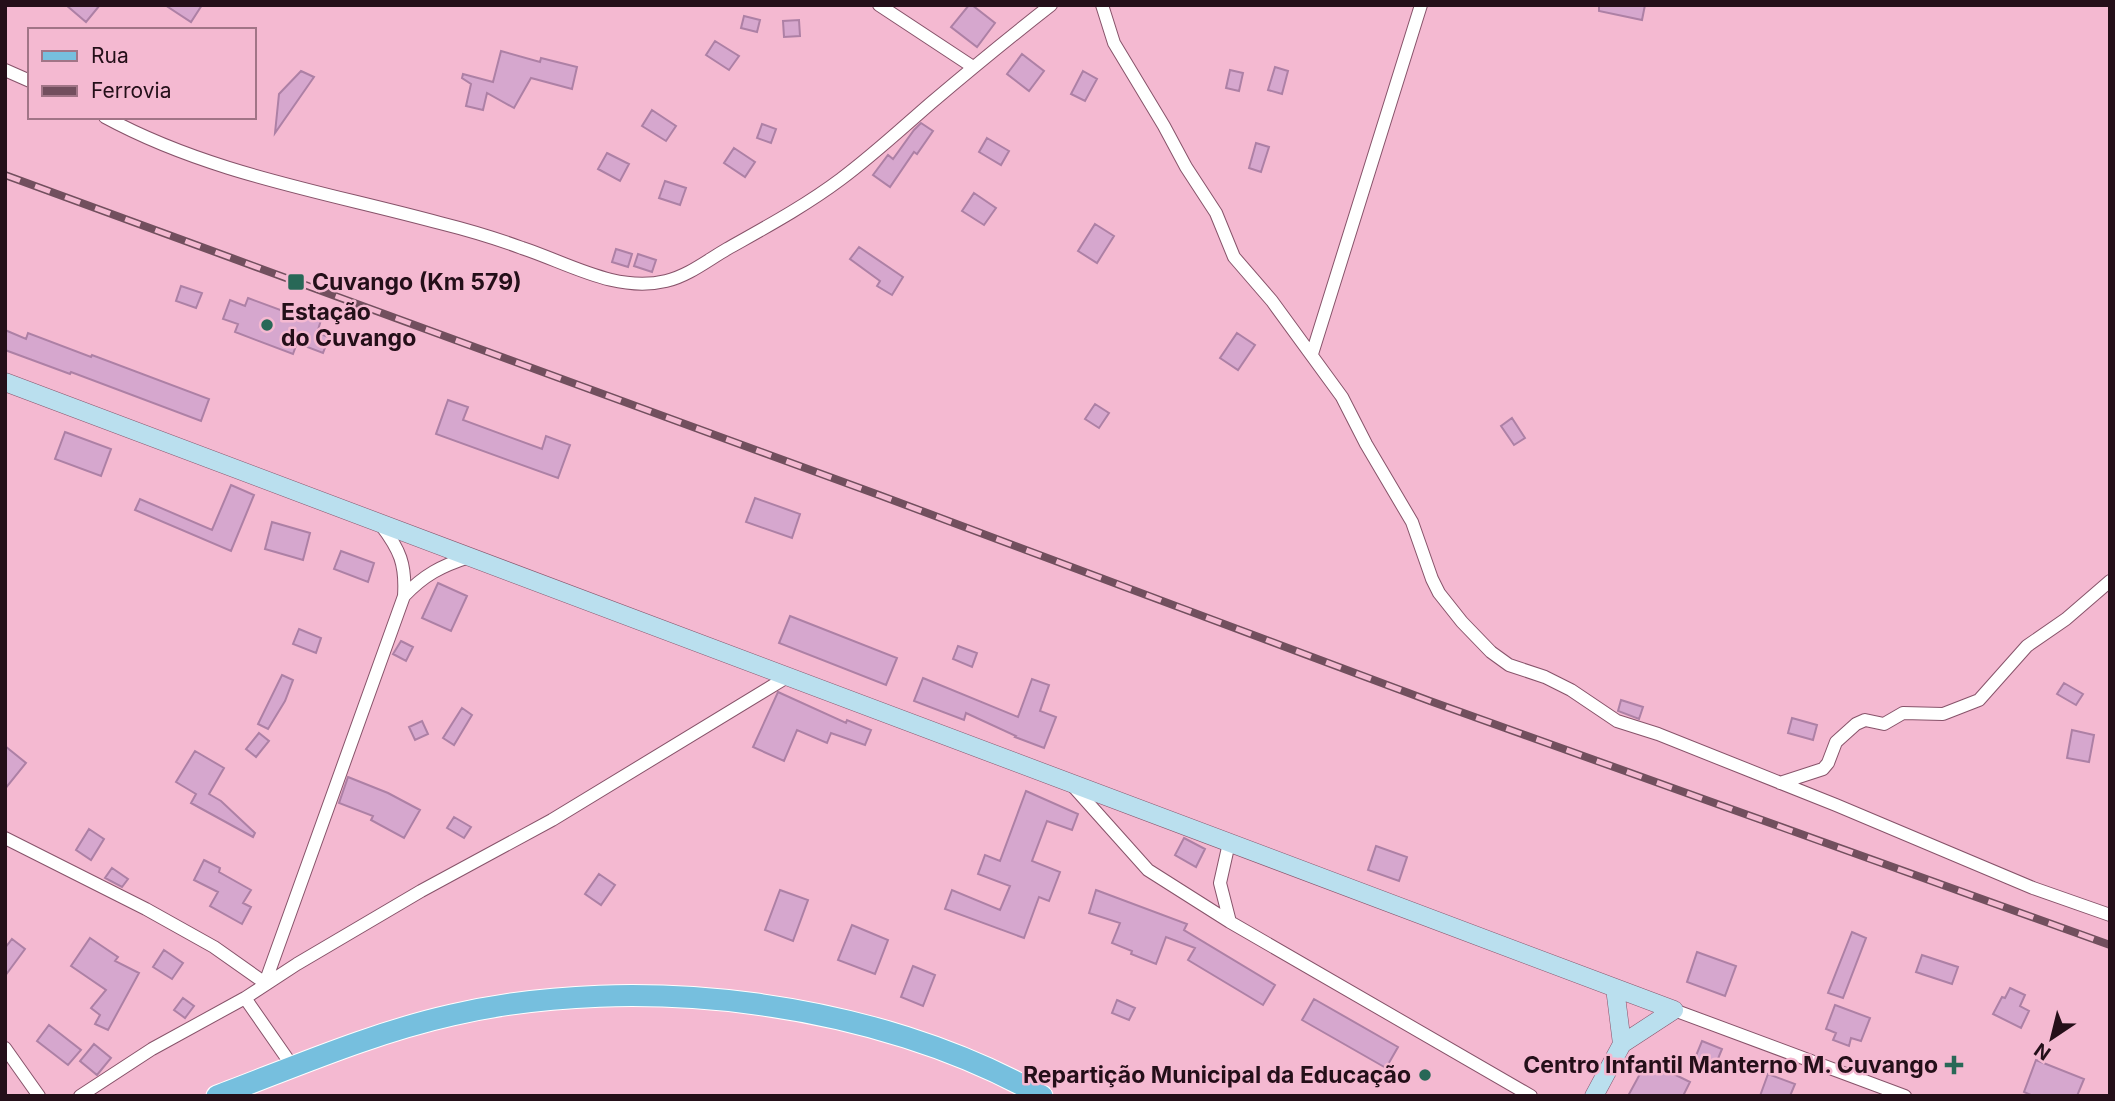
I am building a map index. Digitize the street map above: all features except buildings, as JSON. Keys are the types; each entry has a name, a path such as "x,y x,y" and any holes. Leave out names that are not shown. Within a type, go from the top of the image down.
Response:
{"main road":[{"path":"217,1096 390,1033 452,1015 571,996 666,996 753,1003 827,1017 894,1034 960,1056 1042,1096"}],"street":[{"path":"879,5 973,67"},
{"path":"109,119 135,134 192,157 271,182 440,223 524,248 597,276 633,284 652,284 668,281 691,271 770,226 842,179 973,67 1051,5"},
{"path":"1102,5 1114,43 1164,126 1185,167 1216,213 1234,257 1272,301 1342,397 1412,522 1439,593 1491,652 1509,665 1545,677 1571,690 1617,721 1658,734 2033,888 2110,915"},
{"path":"1312,354 1421,5"},
{"path":"5,69 28,80"},
{"path":"5,382 1905,1096"},
{"path":"265,984 404,596 405,574 398,547 380,523"},
{"path":"404,596 421,578 444,565 468,557"},
{"path":"1780,783 1823,769 1836,742 1861,721 1884,724 1903,713 1944,713 1973,704 2027,646 2066,619 2110,581"},
{"path":"80,1096 152,1049 245,998 421,891 552,820 787,677"},
{"path":"1070,783 1148,870 1230,922 1531,1096"},
{"path":"5,838 214,947 265,984"},
{"path":"1229,843 1220,883 1230,922"},
{"path":"1615,988 1622,1044"},
{"path":"245,998 293,1068"},
{"path":"1594,1096 1622,1044 1674,1010"},
{"path":"5,1048 39,1096"}],"railway":[{"path":"5,175 879,495 1430,701 2110,945"}],"place":[{"name":"Cuvango (Km 579)","path":"296,282"},
{"name":"Estação do Cuvango","path":"267,325"},
{"name":"Centro Infantil Manterno M. Cuvango","path":"1954,1065"},
{"name":"Repartição Municipal da Educação","path":"1425,1075"}]}
